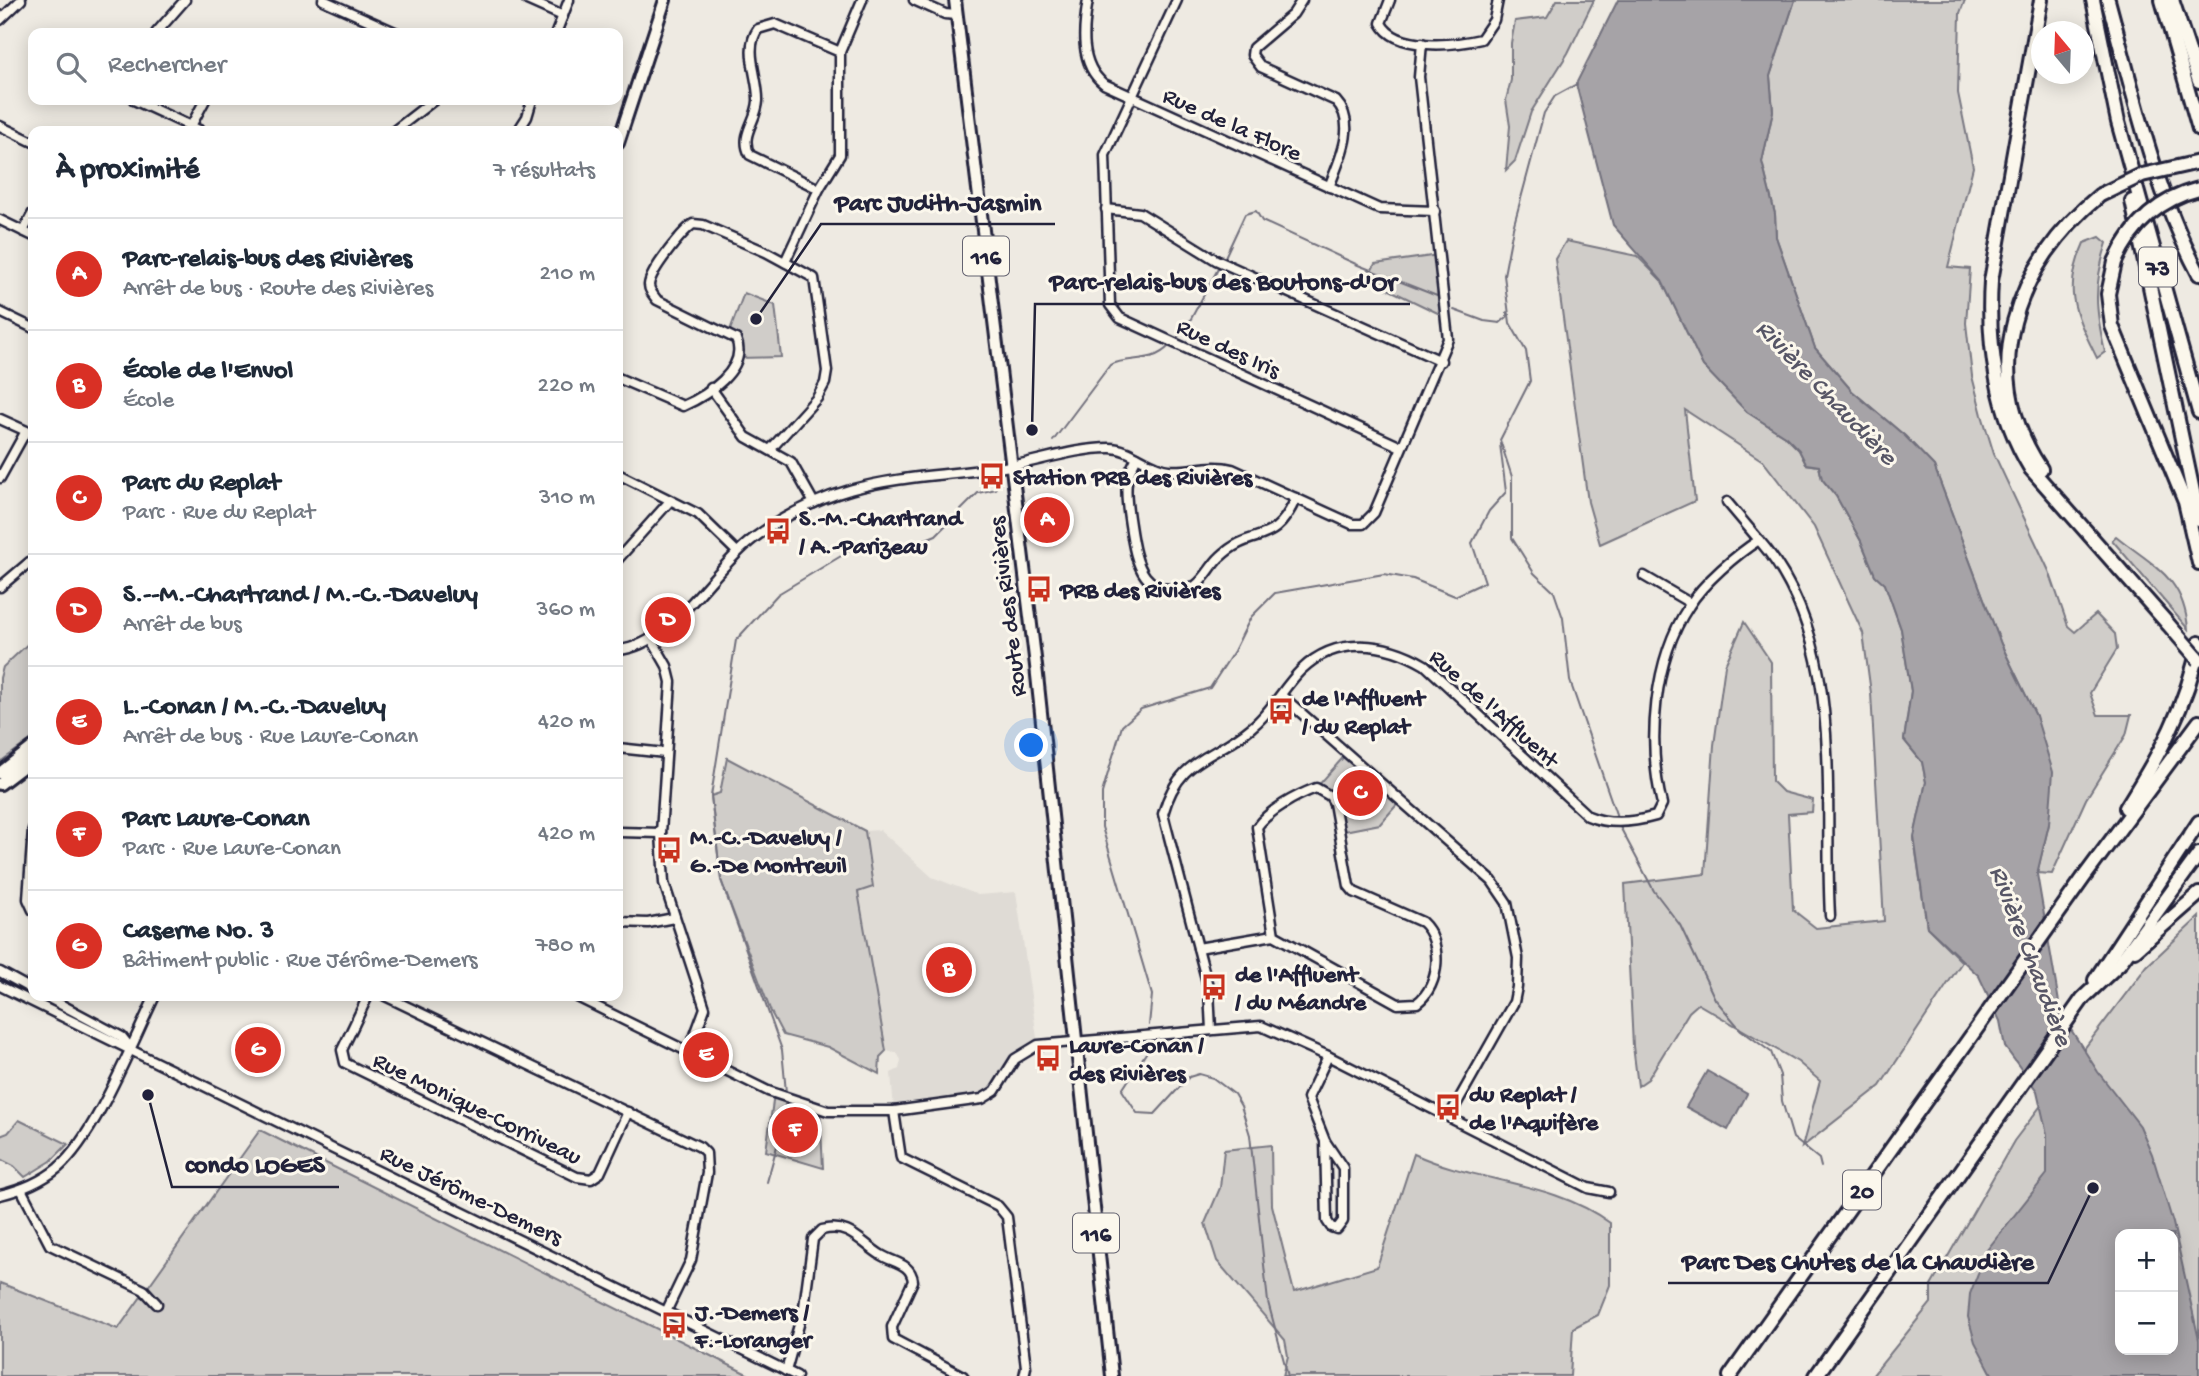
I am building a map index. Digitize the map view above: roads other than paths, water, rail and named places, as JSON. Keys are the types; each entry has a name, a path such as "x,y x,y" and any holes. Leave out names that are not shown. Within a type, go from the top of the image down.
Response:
{"highway":[{"path":"2041,0 1994,255 1990,302 1995,369 2011,430 2031,469 2199,660"},
{"name":"73","path":"2093,0 2118,122 2199,412"},
{"path":"2108,0 2148,144 2173,214 2199,274"},
{"path":"2162,0 2199,129"},
{"path":"2172,0 2199,81"},
{"path":"2118,122 2199,520"},
{"path":"2149,602 2038,464 2021,429 2011,386 2012,330 2030,275 2070,220 2100,195 2142,175 2199,162"},
{"path":"2199,189 2165,202 2147,215 2132,231 2115,262 2108,294 2112,327 2185,502 2199,563"},
{"path":"2084,877 2175,725 2190,685 2199,643"},
{"name":"20","path":"1730,1376 2084,877 2199,722"},
{"path":"1816,1376 2083,998 2199,822"},
{"path":"2119,964 2199,854"},
{"path":"2083,998 2199,894"}],"main road":[{"path":"623,129 665,0"},
{"name":"Route des Rivières","path":"955,0 1036,666 1042,742 1112,1376"},
{"path":"0,773 28,751"},
{"path":"0,784 28,764"}],"street":[{"path":"0,20 21,0"},
{"path":"160,28 185,0"},
{"path":"323,0 385,28"},
{"path":"527,0 563,16"},
{"path":"558,28 569,0"},
{"path":"785,262 819,189 840,155 840,52 862,0"},
{"path":"914,0 945,14 956,15"},
{"name":"Rue de la Flore","path":"1088,0 1083,24 1089,67 1104,84 1329,187 1389,211 1435,211"},
{"name":"Rue des Iris","path":"1177,0 1105,155 1108,289 1114,313 1401,447"},
{"path":"1302,0 1298,9 1252,48 1252,55 1261,67 1336,101 1344,110 1347,119 1341,157 1329,187"},
{"path":"1390,0 1381,23 1384,29 1422,43 1462,44 1482,39 1494,20 1498,0"},
{"path":"373,28 376,24"},
{"path":"819,189 750,155 746,149 745,141 758,105 751,44 758,29 775,24 840,52"},
{"path":"623,648 651,638 673,624 721,566 779,521 814,503 876,481 1010,466 1111,448 1168,470 1222,466 1352,524 1363,524 1374,513 1448,340 1419,77 1422,43"},
{"path":"145,105 191,126 202,105"},
{"path":"400,126 428,105"},
{"path":"521,126 531,105"},
{"path":"0,126 28,140"},
{"path":"1107,209 1140,213 1216,260 1441,361"},
{"path":"0,220 28,234"},
{"path":"23,231 28,222"},
{"path":"623,380 683,406 711,388 736,365 739,351 736,339 657,300 649,285 678,238 693,224 703,225 785,262 807,273 817,285 827,371 822,391 770,450"},
{"path":"0,312 28,326"},
{"path":"711,388 746,437 791,462 814,503"},
{"path":"0,419 28,432"},
{"path":"0,478 28,436"},
{"path":"1137,457 1127,478 1126,491 1135,558 1139,569 1148,579 1170,589 1195,586 1220,556 1236,545 1278,529 1285,522 1296,498"},
{"path":"623,477 707,520 737,552"},
{"path":"623,553 670,501"},
{"path":"1727,502 1786,577 1818,666 1828,779 1830,916"},
{"name":"Rue de l'Affluent","path":"1211,1030 1209,990 1166,835 1163,814 1168,795 1192,763 1237,739 1282,696 1299,672 1318,656 1359,645 1398,650 1425,665 1588,816 1600,820 1656,816 1662,804 1654,760 1663,671 1670,646 1690,604 1721,571 1759,540"},
{"path":"0,587 28,563"},
{"path":"1644,576 1690,604"},
{"path":"651,638 667,666 671,681 661,833 664,883 705,1008 689,1051"},
{"path":"1282,696 1492,881 1507,904 1518,958 1514,1002 1449,1117"},
{"path":"623,749 665,753"},
{"path":"1198,948 1274,935 1398,1004 1417,1003 1432,985 1436,948 1431,930 1422,922 1349,886 1334,803 1330,796 1317,788 1272,813 1257,827 1274,935"},
{"path":"623,832 661,833"},
{"path":"623,922 648,923 674,918"},
{"path":"0,972 28,987"},
{"name":"Rue Jérôme-Demers","path":"0,986 28,1000"},
{"name":"Rue Jérôme-Demers","path":"29,1001 114,1044 130,1047 797,1376"},
{"name":"Rue Jérôme-Demers","path":"54,1001 122,1037 130,1047"},
{"path":"0,1195 21,1189 58,1168 74,1151 153,1001"},
{"name":"Rue Monique-Corriveau","path":"366,1001 342,1049 345,1063 577,1177 591,1179 600,1173 628,1112"},
{"path":"396,1001 701,1147 706,1153 707,1173 691,1260 666,1311"},
{"path":"585,1001 768,1091 812,1107 849,1112 894,1111 982,1099 995,1091 1015,1059 1028,1048 1077,1040 1261,1026 1328,1056 1588,1188 1609,1192"},
{"path":"1325,1141 1327,1221 1337,1229 1343,1221 1343,1168 1325,1141 1308,1098 1328,1056"},
{"path":"894,1111 901,1158 998,1206 1007,1217 1026,1367 1024,1376"},
{"path":"21,1189 50,1245 144,1290 157,1304"},
{"path":"786,1371 804,1307 813,1239 822,1230 837,1228 858,1235 881,1255 906,1266 912,1275 913,1282 892,1327 893,1339 963,1376"}],"water":[{"name":"Rivière Chaudière","path":"1618,0 1795,0 1770,76 1773,111 1762,162 1775,214 1776,237 1815,348 1852,391 1905,436 1934,466 2001,644 2036,716 2053,772 2049,824 2037,874 2061,1014 2098,1072 2140,1126 2152,1154 2174,1229 2115,1229 2115,1355 2178,1355 2178,1246 2199,1340 2199,1376 1993,1376 1975,1342 1968,1317 1970,1294 1987,1250 2047,1174 2047,1134 2037,1091 2005,1047 2000,1021 1979,976 1927,927 1914,837 1926,782 1922,762 1904,740 1911,691 1901,629 1885,584 1875,575 1861,541 1836,496 1822,479 1819,466 1806,464 1799,450 1786,437 1747,412 1703,366 1662,281 1613,225 1576,84"},
{"path":"1707,1071 1747,1094 1728,1130 1686,1107"}],"waterway":[{"path":"1577,84 1555,96 1544,113 1513,228 1504,275 1510,323 1526,351 1530,381 1500,440 1512,477 1512,538 1534,573 1554,592 1563,618 1570,681 1617,817"},
{"path":"1225,257 1245,214 1256,211 1262,221 1358,265 1437,296"},
{"path":"1177,338 1186,328 1219,267"},
{"path":"1454,310 1484,321 1500,323 1507,317 1507,312"},
{"path":"1053,441 1110,365 1155,356 1169,346"},
{"path":"1149,1025 1152,995 1102,827 1102,793 1122,726 1141,709 1210,688 1234,651 1251,617 1275,593 1384,574 1413,579 1455,596 1485,582 1472,543 1489,511 1506,492 1500,444"},
{"path":"786,1092 782,1050 721,880 711,796 736,640 778,594 856,547 899,550 936,535 978,493 996,489"},
{"path":"1619,825 1654,891 1680,925 1715,999 1741,1030 1771,1052 1780,1075 1782,1101 1793,1138 1819,1159 1821,1167"},
{"path":"1148,1050 1122,1090 1137,1113 1155,1114 1189,1077 1199,1074 1213,1078 1234,1094 1241,1106 1250,1135 1268,1302 1288,1376"},
{"path":"767,1182 782,1128 785,1104"}],"place":[{"name":"Parc Judith-Jasmin","path":"756,319"},
{"name":"Parc-relais-bus des Boutons-d'Or","path":"1032,430"},
{"name":"Station PRB des Rivières","path":"992,476"},
{"name":"Parc-relais-bus des Rivières","path":"1047,520"},
{"name":"S.-M.-Chartrand / A.-Parizeau","path":"778,531"},
{"name":"PRB des Rivières","path":"1039,589"},
{"name":"S.--M.-Chartrand / M.-C.-Daveluy","path":"668,620"},
{"name":"de l'Affluent / du Replat","path":"1281,711"},
{"name":"Parc du Replat","path":"1360,793"},
{"name":"M.-C.-Daveluy / G.-De Montreuil","path":"669,850"},
{"name":"École de l'Envol","path":"949,970"},
{"name":"de l'Affluent / du Méandre","path":"1214,987"},
{"name":"Caserne No. 3","path":"258,1050"},
{"name":"L.-Conan / M.-C.-Daveluy","path":"706,1055"},
{"name":"Laure-Conan / des Rivières","path":"1048,1058"},
{"name":"condo LOGES","path":"148,1095"},
{"name":"du Replat / de l'Aquifère","path":"1448,1107"},
{"name":"Parc Laure-Conan","path":"795,1130"},
{"name":"Parc Des Chutes de la Chaudière","path":"2093,1188"},
{"name":"J.-Demers / F.-Loranger","path":"674,1325"}]}
